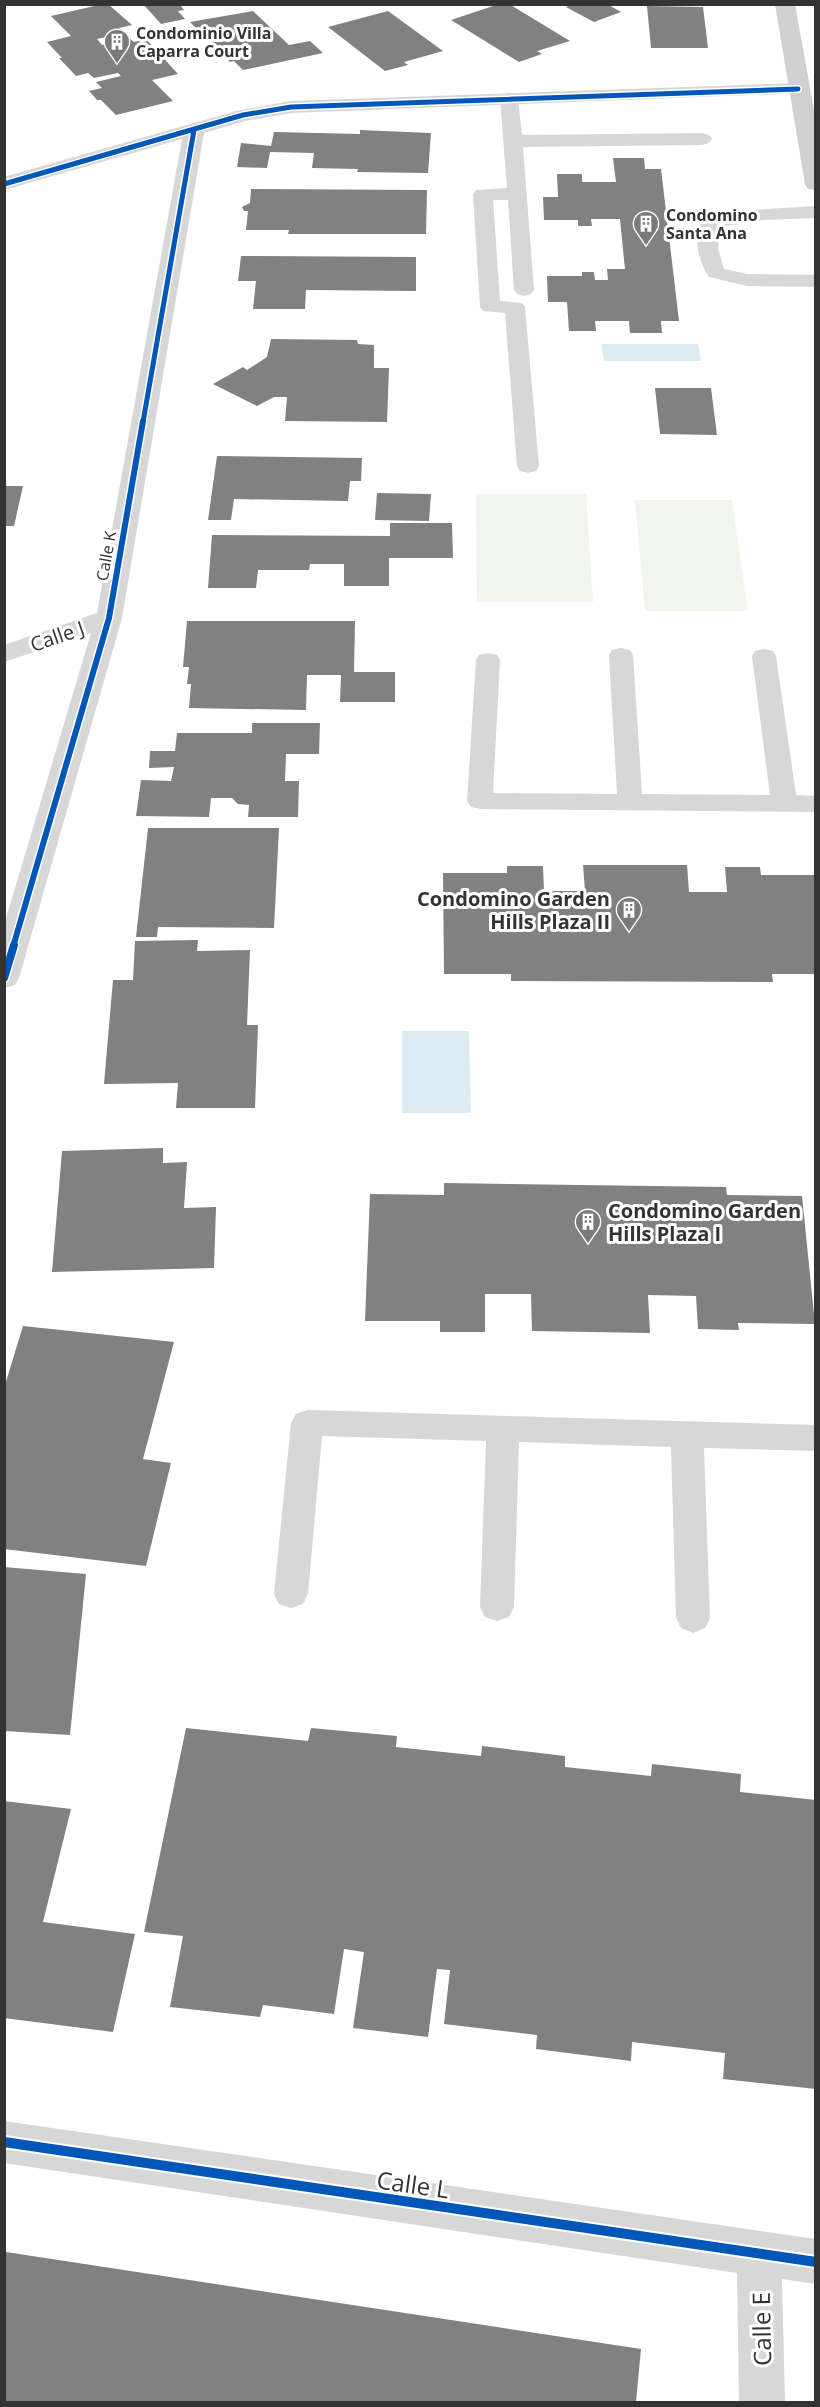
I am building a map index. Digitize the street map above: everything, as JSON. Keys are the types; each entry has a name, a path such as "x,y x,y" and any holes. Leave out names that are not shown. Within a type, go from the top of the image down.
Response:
{"main road":[{"path":"785,4 816,184"}],"street":[{"path":"4,184 243,115 291,107 798,89"},
{"name":"Calle K","path":"4,978 109,618 194,130"},
{"name":"Calle J","path":"4,654 109,618"},
{"name":"Calle L","path":"4,2142 816,2262"},
{"name":"Calle E","path":"759,2255 762,2403"}],"lane":[{"path":"508,99 524,290"},
{"path":"512,141 702,139"},
{"path":"517,194 483,194 490,307 515,307 528,466"},
{"path":"816,212 756,214 730,218 711,223 706,238 709,257 716,273 747,280 816,281"},
{"path":"621,655 630,802"},
{"path":"764,656 784,803"},
{"path":"488,660 480,801 816,804"},
{"path":"291,1594 307,1423 816,1438"},
{"path":"497,1607 503,1428"},
{"path":"687,1434 693,1618"}],"shaded area":[{"path":"601,344 698,344 701,361 604,361"},
{"path":"476,494 586,494 593,602 477,602"},
{"path":"635,500 732,500 748,611 645,611"},
{"path":"402,1031 469,1031 471,1113 402,1113"}],"building":[{"name":"Condominio Villa Caparra Court","path":"108,4 132,25 119,28 124,33 97,39 102,45 130,39 134,42 146,39 178,74 152,80 173,101 116,115 89,91 102,88 96,82 121,76 118,73 94,78 88,73 76,76 47,42 71,36 51,16"},
{"path":"143,4 179,4 184,10 178,11 185,19 161,24"},
{"path":"499,4 509,4 570,41 537,51 542,54 519,62 451,20"},
{"path":"573,4 607,4 621,12 594,22 566,7"},
{"path":"647,6 703,7 708,48 651,48"},
{"path":"253,11 289,45 310,41 323,53 243,70 234,61 230,62 190,22"},
{"path":"388,11 443,51 404,62 408,65 385,71 328,27"},
{"path":"360,130 431,133 428,173 357,172 358,169 312,168 314,153 270,152 267,168 237,167 241,143 271,146 274,132 360,134"},
{"name":"Condomino Santa Ana","path":"613,158 644,158 645,169 661,169 679,321 661,321 662,333 630,333 629,321 595,321 596,331 569,331 567,302 548,302 547,276 582,276 582,272 594,272 595,280 608,280 607,269 625,269 620,219 591,219 592,226 578,226 578,220 544,220 543,197 558,197 557,174 582,174 582,182 616,182"},
{"path":"251,189 427,190 426,234 288,234 289,230 246,230 248,211 244,211 242,207 250,203"},
{"path":"241,256 416,257 416,291 306,290 305,309 253,309 256,281 238,281"},
{"path":"271,339 357,340 358,344 374,345 374,368 389,368 387,422 285,421 287,397 274,397 257,406 213,384 243,367 247,370 267,357"},
{"path":"655,388 711,388 717,435 660,434"},
{"path":"217,456 362,458 361,481 350,481 348,501 234,499 231,520 208,520"},
{"path":"4,486 23,486 14,526 4,526"},
{"path":"377,493 431,494 429,521 375,520"},
{"path":"390,523 452,523 453,558 389,558 389,586 344,586 344,564 310,564 309,570 258,570 256,588 208,588 212,535 390,536"},
{"path":"187,621 355,621 354,672 395,672 395,702 340,702 341,675 307,675 306,710 189,708 191,684 187,684 189,667 183,667"},
{"path":"252,723 320,723 319,754 286,754 285,781 299,781 298,817 248,817 249,805 238,804 232,798 211,798 209,817 136,816 141,780 171,781 174,767 149,768 150,751 175,751 177,733 252,733"},
{"path":"148,828 279,828 274,928 158,927 157,937 136,937"},
{"name":"Condomino Garden Hills Plaza II","path":"583,865 687,865 689,892 727,892 725,867 760,867 761,875 816,875 816,974 772,974 773,982 511,981 511,974 444,974 443,873 507,873 507,866 543,866 544,891 585,891"},
{"path":"198,940 197,951 250,950 247,1025 258,1025 255,1108 176,1108 178,1083 104,1084 113,980 133,980 135,941"},
{"path":"163,1148 163,1163 187,1162 184,1208 216,1207 214,1268 52,1272 62,1151"},
{"name":"Condomino Garden Hills Plaza I","path":"444,1183 726,1187 727,1195 802,1196 815,1324 738,1323 739,1330 698,1329 696,1296 648,1295 650,1333 532,1331 531,1294 485,1294 485,1332 440,1332 440,1321 365,1321 370,1194 444,1195"},
{"path":"23,1326 174,1342 143,1459 171,1463 146,1566 4,1549 4,1388"},
{"path":"4,1567 86,1574 70,1735 4,1731"},
{"path":"186,1728 308,1741 311,1728 397,1736 396,1747 481,1756 482,1746 565,1756 565,1767 651,1776 652,1764 741,1774 740,1792 816,1800 816,2089 723,2079 725,2053 632,2042 631,2061 536,2049 537,2035 444,2024 450,1970 437,1969 428,2037 353,2028 364,1952 344,1949 334,2014 263,2005 260,2017 170,2007 183,1936 144,1932"},
{"path":"4,1801 71,1809 43,1922 135,1934 113,2032 4,2018"},
{"path":"6,2252 641,2349 636,2402 4,2402"}],"cycle path":[{"path":"4,184 243,115 291,107 798,89"},
{"path":"4,978 109,618 194,130"},
{"path":"4,2142 816,2262"}],"place":[{"name":"Condominio Villa Caparra Court","path":"117,65"},
{"name":"Condomino Santa Ana","path":"646,247"},
{"name":"Condomino Garden Hills Plaza II","path":"629,933"},
{"name":"Condomino Garden Hills Plaza I","path":"588,1245"}]}
